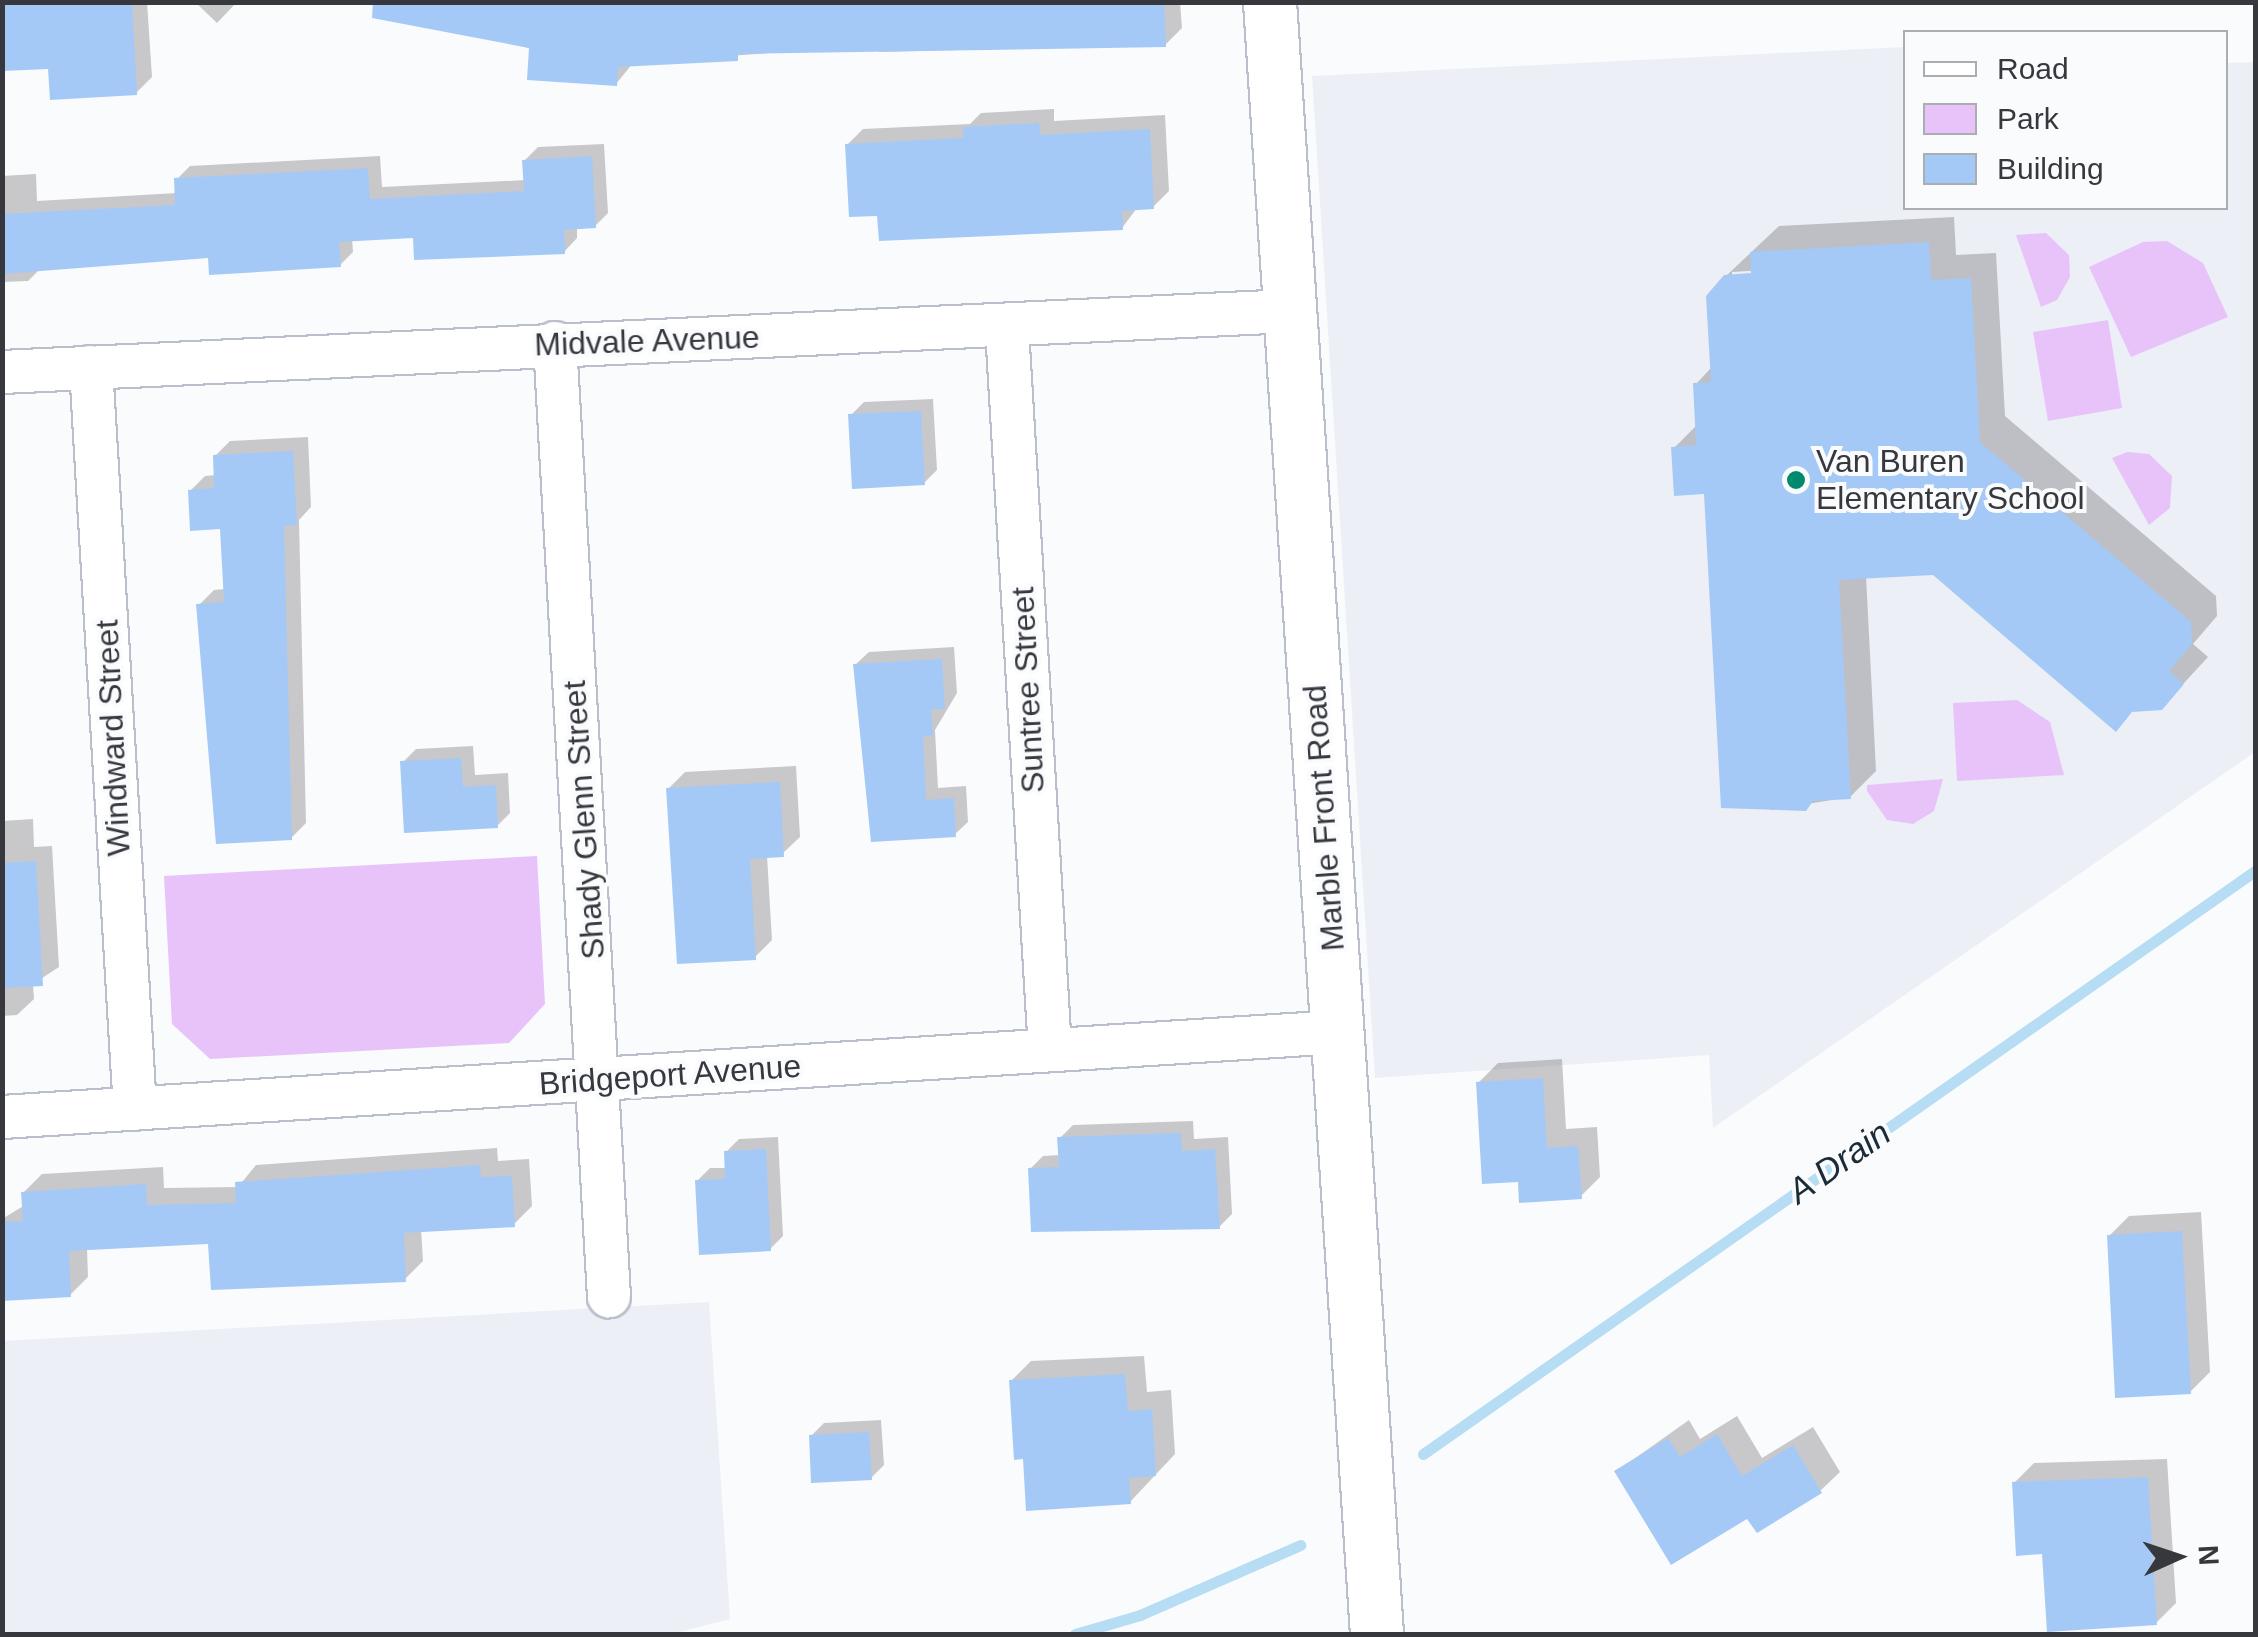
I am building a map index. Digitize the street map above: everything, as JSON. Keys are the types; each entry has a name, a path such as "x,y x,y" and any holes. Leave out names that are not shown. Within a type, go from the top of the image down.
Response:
{"street":[{"name":"Marble Front Road","path":"1270,2 1377,1634"},
{"name":"Midvale Avenue","path":"2,372 555,343 1006,329 1292,311"},
{"name":"Suntree Street","path":"1006,329 1050,1050"},
{"name":"Shady Glenn Street","path":"555,343 600,1079 609,1296"},
{"name":"Windward Street","path":"91,368 135,1109"},
{"name":"Bridgeport Avenue","path":"2,1117 1338,1032"}],"shaded area":[{"name":"Van Buren Elementary School","path":"1903,47 1903,210 2228,210 2228,63 2255,62 2255,752 1713,1128 1709,1055 1375,1078 1312,76"},
{"path":"709,1302 730,1619 671,1634 3,1634 3,1341"}],"green space":[{"path":"2046,233 2069,255 2070,277 2057,300 2041,307 2016,235"},
{"path":"2167,241 2203,263 2228,317 2131,357 2089,267 2143,242"},
{"path":"2108,320 2122,408 2048,421 2033,332"},
{"path":"2127,452 2149,454 2172,476 2170,508 2149,525 2112,458"},
{"path":"2017,700 2050,722 2064,775 1957,781 1953,703"},
{"path":"1943,779 1934,811 1913,824 1887,820 1867,791 1867,785"},
{"path":"537,856 545,1004 509,1043 210,1059 172,1024 164,876"}],"building":[{"path":"2,2 132,2 137,95 50,100 48,69 2,71"},
{"path":"373,2 1164,2 1166,47 738,54 738,61 618,67 617,86 527,80 529,48 372,18"},
{"path":"1039,123 1040,135 1150,129 1154,209 1122,211 1123,230 879,241 877,216 849,217 845,144 963,138 963,127"},
{"path":"592,156 596,228 564,230 565,254 414,260 413,238 339,242 341,267 209,275 208,258 2,274 2,214 175,205 174,178 368,168 370,199 524,191 522,160"},
{"path":"1929,242 1931,280 1971,278 1980,442 2191,622 2192,644 2169,671 2184,684 2162,710 2132,712 2116,732 1933,575 1839,580 1851,799 1813,801 1806,811 1721,808 1704,494 1674,496 1671,447 1696,445 1693,383 1711,382 1706,296 1724,275 1751,273 1750,252"},
{"path":"921,411 925,485 852,489 848,414"},
{"path":"293,451 297,525 284,526 292,840 216,844 196,604 224,602 220,529 190,531 188,490 214,488 213,455"},
{"path":"942,659 945,709 931,709 933,736 923,736 926,800 954,798 956,837 871,842 853,664"},
{"path":"461,758 463,787 496,785 498,828 404,833 400,761"},
{"path":"780,782 784,857 750,859 756,960 677,964 666,788"},
{"path":"36,861 43,986 2,988 2,863"},
{"path":"1543,1078 1547,1148 1578,1146 1582,1199 1519,1203 1518,1182 1482,1184 1476,1082"},
{"path":"1181,1133 1182,1151 1215,1149 1220,1229 1031,1232 1028,1168 1059,1167 1057,1137"},
{"path":"766,1149 771,1251 699,1255 695,1180 725,1179 724,1151"},
{"path":"480,1165 481,1177 512,1176 515,1227 404,1233 406,1282 211,1290 208,1244 69,1251 71,1297 2,1301 2,1222 23,1221 21,1192 146,1184 147,1205 236,1203 235,1182"},
{"path":"2182,1231 2191,1394 2115,1398 2107,1235"},
{"path":"1125,1374 1128,1411 1152,1409 1156,1476 1129,1478 1131,1504 1026,1511 1023,1459 1014,1460 1009,1380"},
{"path":"869,1432 872,1480 811,1483 809,1435"},
{"path":"1717,1434 1742,1476 1793,1445 1822,1493 1757,1533 1747,1519 1671,1565 1614,1471 1668,1438 1680,1457"},
{"path":"2148,1477 2157,1625 2047,1632 2042,1554 2016,1556 2012,1482"}],"waterway":[{"name":"A Drain","path":"1423,1454 2256,870"},
{"name":"A Drain","path":"1075,1634 1140,1615 1300,1545"}],"place":[{"name":"Van Buren Elementary School","path":"1796,480"}]}
